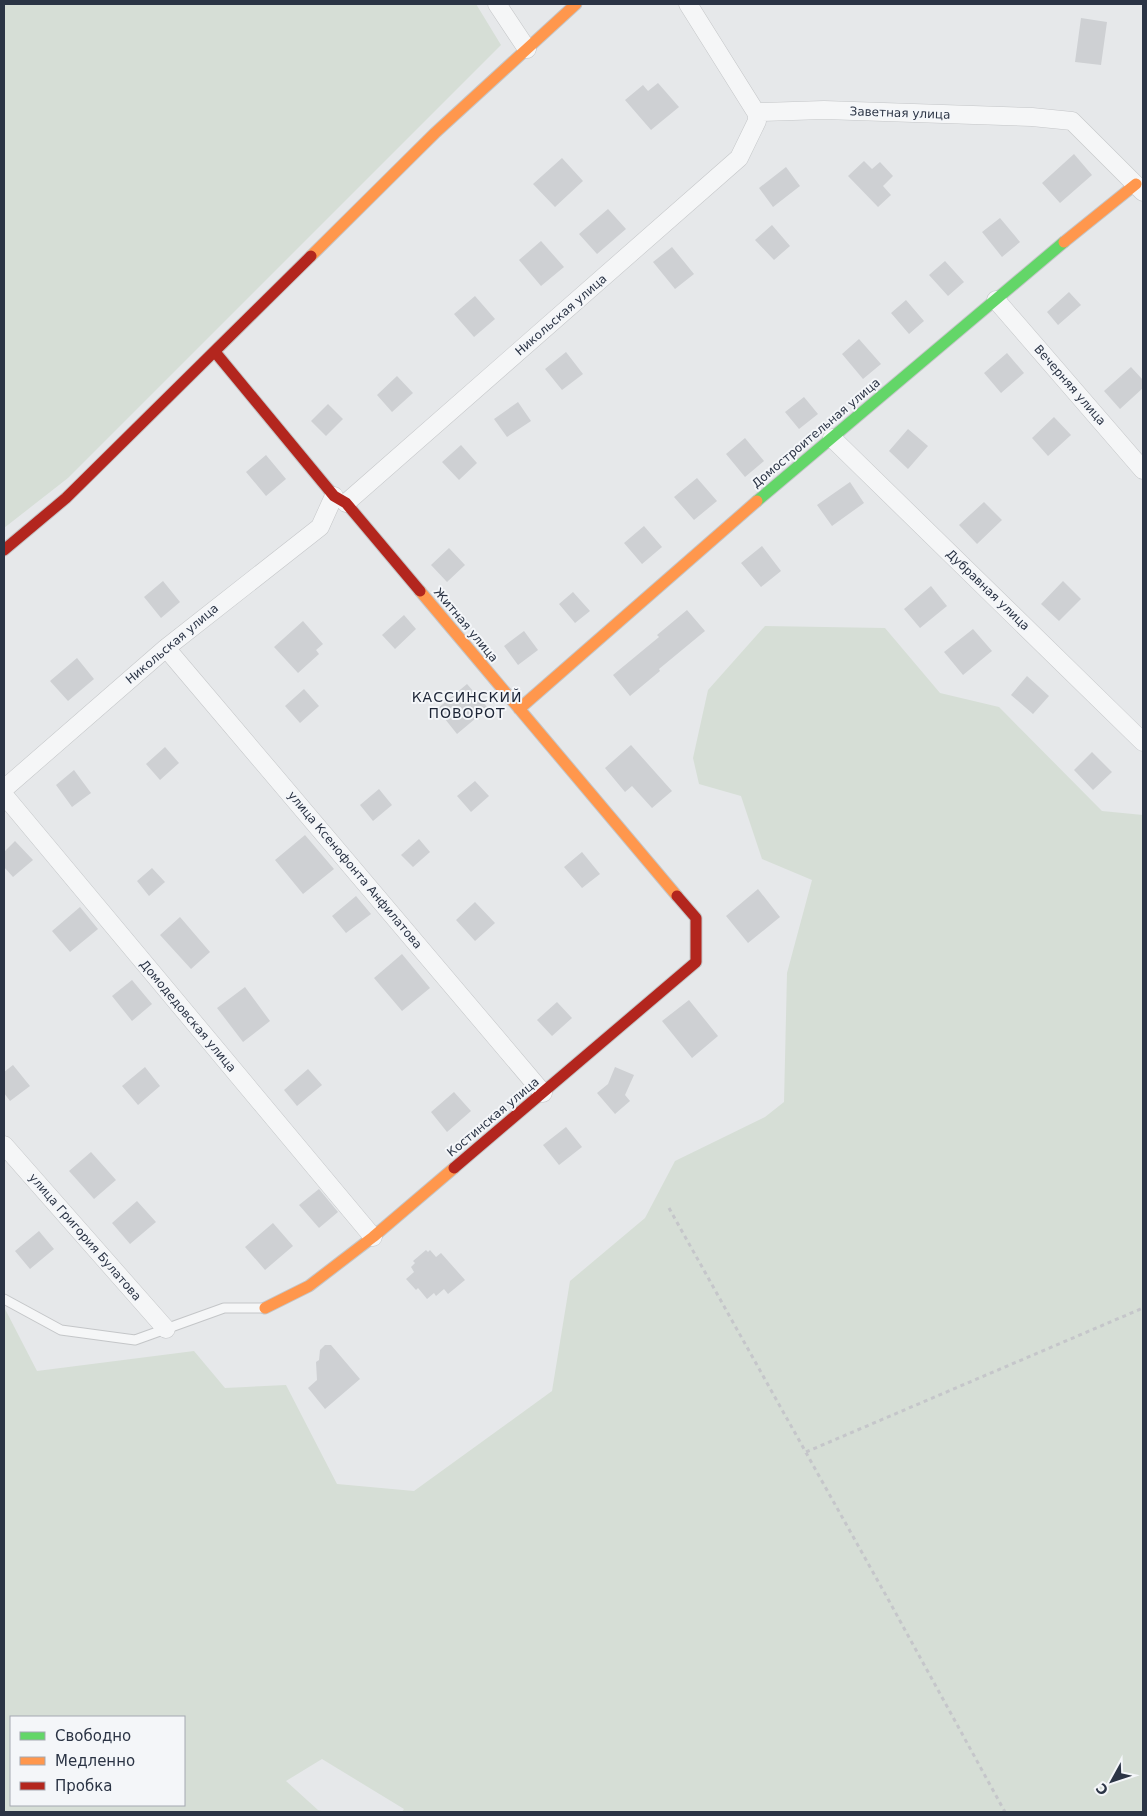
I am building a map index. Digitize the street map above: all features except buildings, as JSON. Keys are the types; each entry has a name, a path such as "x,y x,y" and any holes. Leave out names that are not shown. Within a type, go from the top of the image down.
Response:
{"street":[{"path":"497,4 527,49"},
{"path":"4,550 66,498 434,134 576,4"},
{"path":"688,4 758,114"},
{"name":"Заветная улица","path":"758,114 761,112 824,110 1032,117 1072,122 1140,188"},
{"name":"Никольская улица","path":"4,790 166,648 320,527 340,499 739,158 758,114"},
{"name":"Домостроительная улица","path":"519,709 721,531 996,300 1140,188"},
{"name":"Вечерняя улица","path":"996,300 1143,470"},
{"name":"Житная улица","path":"215,352 696,918"},
{"name":"Дубравная улица","path":"832,438 1143,742"},
{"name":"улица Ксенофонта Анфилатова","path":"166,648 543,1093"},
{"name":"Домодедовская улица","path":"4,795 373,1237"},
{"name":"Костинская улица","path":"265,1308 309,1286 373,1237 696,962 696,918"},
{"name":"улица Григория Булатова","path":"4,1145 166,1329"}],"lane":[{"path":"4,1299 61,1330 135,1340 224,1308 265,1308"}],"path":[{"path":"669,1208 893,1607 1005,1812"},
{"path":"806,1452 1143,1308"}],"shaded area":[{"path":"4,4 476,4 501,45 68,478 4,528"},
{"path":"765,626 885,628 940,693 999,707 1102,811 1143,815 1143,1812 402,1812 404,1809 322,1759 286,1781 318,1810 325,1812 4,1812 4,1307 37,1371 194,1351 225,1388 286,1385 337,1484 414,1491 552,1391 570,1281 645,1218 675,1161 765,1117 784,1102 787,973 812,880 762,859 741,796 699,784 693,758 708,690"}],"traffic: fast":[{"path":"757,501 1064,242"}],"traffic: slow":[{"path":"311,256 435,133 576,4"},
{"path":"1064,242 1136,184"},
{"path":"519,709 757,501"},
{"path":"420,591 677,896"},
{"path":"265,1308 309,1286 373,1237 454,1168"}],"traffic: jam":[{"path":"4,550 66,498 311,256"},
{"path":"215,352 334,496 346,503 420,591"},
{"path":"454,1168 696,962 696,918 677,896"}],"district":[{"name":"КАССИНСКИЙ ПОВОРОТ","path":"467,706"}]}
